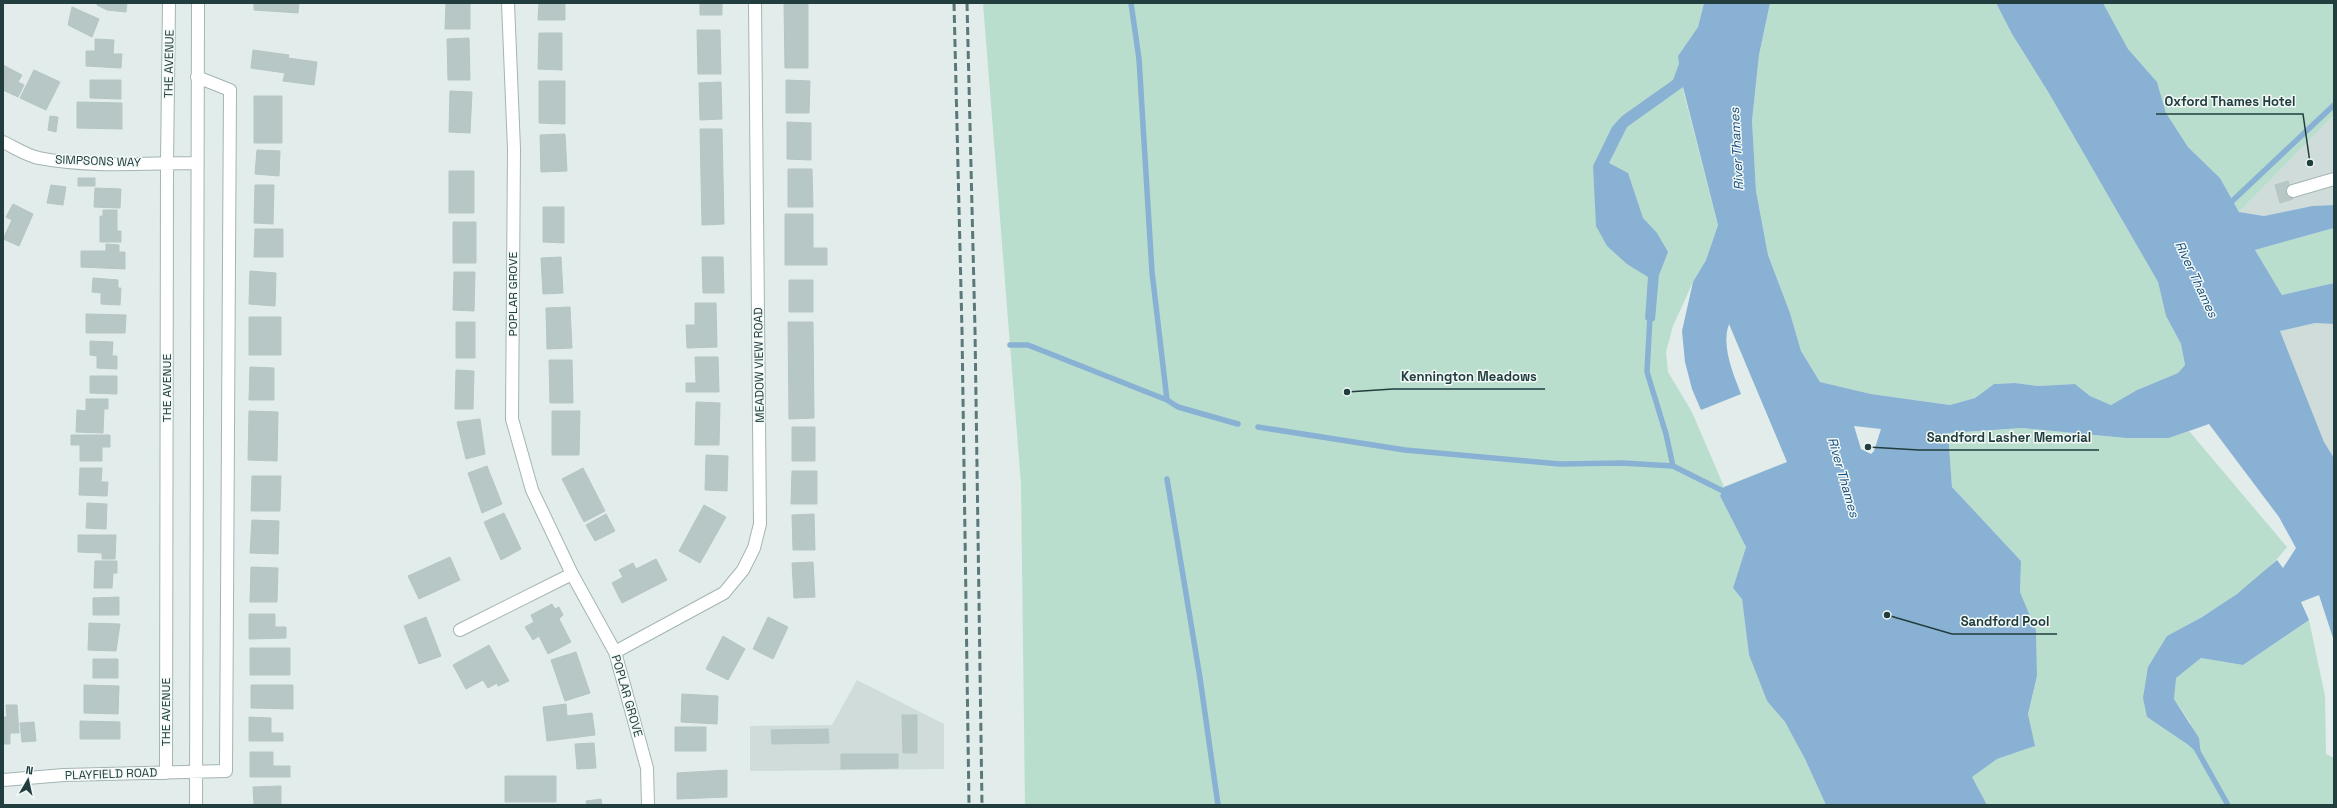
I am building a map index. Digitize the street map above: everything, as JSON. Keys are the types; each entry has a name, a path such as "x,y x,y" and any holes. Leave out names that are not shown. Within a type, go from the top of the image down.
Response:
{"street":[{"name":"THE AVENUE","path":"166,772 167,163 170,3"},
{"path":"196,805 196,163 198,3"},
{"name":"POPLAR GROVE","path":"508,3 514,149 512,419 532,490 572,574 615,652 647,768 648,805"},
{"name":"MEADOW VIEW ROAD","path":"615,652 724,593 743,570 754,548 760,524 755,3"},
{"path":"196,773 226,771 230,90 197,77"},
{"name":"SIMPSONS WAY","path":"3,142 38,158 111,163 196,163"},
{"path":"2292,191 2334,179"},
{"path":"460,630 572,574"},
{"name":"PLAYFIELD ROAD","path":"3,780 64,775 166,772 196,773"}],"shaded area":[{"path":"2334,115 2334,205 2312,206 2264,216 2239,212"},
{"path":"2315,323 2334,324 2334,458 2324,442 2280,331"},
{"path":"857,680 944,724 944,769 750,771 750,726 832,725"}],"green space":[{"path":"983,3 1704,3 1698,27 1678,56 1684,94 1718,225 1706,260 1693,282 1673,326 1666,352 1668,372 1692,412 1724,487 1720,496 1746,547 1733,588 1742,599 1749,655 1767,701 1785,722 1805,759 1826,805 1025,805 1021,484"},
{"path":"1770,3 1996,3 2012,34 2050,95 2158,282 2166,316 2181,344 2185,365 2178,373 2137,390 2111,405 2090,396 2075,384 2038,386 2015,383 1994,384 1975,398 1950,405 1871,394 1820,382 1801,351 1790,313 1768,255 1756,191 1752,121 1759,55"},
{"path":"2103,3 2334,3 2334,115 2239,212 2220,178 2188,147 2166,113 2157,82 2128,49"},
{"path":"2334,228 2334,283 2282,295 2255,250"},
{"path":"2022,428 2126,438 2169,438 2189,431 2287,547 2262,574 2232,598 2167,636 2147,717 2187,744 2200,755 2190,722 2174,699 2175,678 2201,658 2243,665 2309,620 2325,696 2326,754 2334,758 2334,805 1987,805 1971,777 1997,759 2034,746 2028,714 2037,676 2036,630 2020,592 2021,561 1952,487 1948,433"}],"water":[{"name":"River Thames","path":"1704,3 1770,3 1759,55 1752,121 1756,191 1768,255 1790,313 1801,351 1820,382 1871,394 1950,405 1975,398 1994,384 2015,383 2038,386 2075,384 2090,396 2111,405 2137,390 2178,373 2185,365 2181,344 2166,316 2158,282 2050,95 2012,34 1996,3 2103,3 2128,49 2157,82 2166,113 2188,147 2220,178 2239,212 2264,216 2312,206 2334,205 2334,228 2255,250 2282,295 2334,283 2334,324 2315,323 2280,331 2324,442 2334,458 2334,641 2319,595 2301,602 2309,620 2243,665 2201,658 2176,678 2174,699 2199,738 2201,756 2187,744 2147,717 2143,698 2148,667 2167,636 2202,617 2237,594 2277,560 2283,568 2296,548 2279,517 2209,424 2169,438 2126,438 2022,428 1948,433 1952,487 2021,561 2020,592 2036,630 2037,676 2028,714 2035,746 1997,759 1972,777 1987,805 1826,805 1805,759 1785,722 1767,701 1749,655 1742,599 1733,588 1746,547 1720,496 1724,487 1787,462 1729,324 1726,341 1727,350 1741,394 1701,410 1692,389 1685,362 1682,331 1693,282 1706,260 1718,225 1683,87 1627,127 1609,163 1628,173 1643,218 1657,233 1668,252 1659,275 1655,320 1650,323 1645,319 1648,277 1627,264 1607,246 1596,226 1593,166 1612,127 1622,116 1673,80 1679,64 1678,56 1698,27","holes":["1854,426 1881,429 1874,451 1871,454 1861,449"]}],"building":[{"path":"97,3 127,3 126,12 107,10 97,5"},
{"path":"254,3 299,3 298,13 254,10"},
{"path":"446,3 470,3 470,29 445,29"},
{"path":"539,3 565,3 565,20 538,20"},
{"path":"700,3 722,3 722,15 700,15"},
{"path":"784,3 808,3 808,68 785,68"},
{"path":"72,7 99,19 92,37 68,25"},
{"path":"697,30 720,30 721,74 698,74"},
{"path":"539,33 562,33 562,70 538,69"},
{"path":"469,38 470,80 448,80 447,39"},
{"path":"95,39 114,40 113,54 122,54 121,68 86,66 86,51 95,51"},
{"path":"253,50 289,55 288,58 317,62 314,85 283,81 285,73 251,68"},
{"path":"3,65 22,75 18,82 24,85 18,97 3,90"},
{"path":"34,70 60,82 46,110 20,98"},
{"path":"90,80 121,80 121,99 90,98"},
{"path":"786,80 810,81 809,113 786,113"},
{"path":"539,81 565,81 565,124 539,123"},
{"path":"721,82 722,119 700,120 699,83"},
{"path":"450,91 472,92 470,133 449,132"},
{"path":"254,96 282,96 282,143 254,143"},
{"path":"77,102 122,103 122,129 77,128"},
{"path":"50,116 58,117 56,132 48,130"},
{"path":"787,122 811,123 811,160 787,159"},
{"path":"700,129 722,129 724,224 702,225"},
{"path":"565,134 567,171 541,172 540,135"},
{"path":"257,150 280,151 279,176 255,174"},
{"path":"788,169 812,169 813,207 788,207"},
{"path":"449,171 474,171 474,213 449,213"},
{"path":"78,178 95,178 95,186 78,186"},
{"path":"2288,181 2293,199 2280,203 2275,185"},
{"path":"51,185 66,187 63,205 47,203"},
{"path":"255,185 274,185 273,224 254,223"},
{"path":"95,188 121,189 120,208 94,207"},
{"path":"13,204 33,214 19,246 3,239 12,220 6,217"},
{"path":"543,207 564,207 564,243 543,242"},
{"path":"103,210 117,210 117,231 121,231 121,242 100,242 100,216 103,216"},
{"path":"785,214 813,214 813,248 827,248 827,265 785,265"},
{"path":"453,222 476,222 476,263 453,263"},
{"path":"255,229 283,229 283,257 254,257"},
{"path":"106,244 119,245 119,252 125,252 125,269 81,267 81,251 106,251"},
{"path":"561,257 563,293 543,294 541,258"},
{"path":"702,257 723,257 724,293 703,293"},
{"path":"250,271 276,273 275,306 249,304"},
{"path":"454,272 475,272 474,311 453,310"},
{"path":"93,278 118,280 118,288 121,288 120,305 101,304 101,293 92,292"},
{"path":"789,280 813,280 813,312 789,312"},
{"path":"695,303 716,303 717,347 687,348 686,325 695,325"},
{"path":"570,307 572,348 547,349 546,308"},
{"path":"86,314 126,315 125,333 86,333"},
{"path":"249,317 281,317 281,355 249,355"},
{"path":"456,322 475,322 475,358 456,358"},
{"path":"788,322 813,322 814,418 789,419"},
{"path":"90,341 113,342 112,356 117,356 117,369 97,368 97,356 90,355"},
{"path":"695,357 718,357 719,392 686,392 686,383 696,383"},
{"path":"549,360 572,360 573,403 550,403"},
{"path":"250,367 274,368 274,400 249,400"},
{"path":"456,370 474,371 473,409 455,409"},
{"path":"90,376 117,376 117,394 90,393"},
{"path":"86,399 108,399 108,409 104,409 103,433 76,432 77,410 86,411"},
{"path":"696,402 720,403 719,445 695,445"},
{"path":"249,411 278,412 277,461 248,460"},
{"path":"552,411 580,411 579,455 552,455"},
{"path":"480,419 485,454 466,459 457,422"},
{"path":"792,427 815,427 815,461 792,461"},
{"path":"71,435 110,435 110,447 102,447 102,461 80,461 80,445 71,445"},
{"path":"706,455 728,456 727,491 705,490"},
{"path":"487,466 502,504 482,513 468,473"},
{"path":"80,468 102,468 101,482 108,482 107,496 79,495"},
{"path":"583,468 605,511 584,522 562,479"},
{"path":"792,471 817,471 817,504 791,504"},
{"path":"252,476 281,476 280,511 251,511"},
{"path":"87,503 107,504 106,529 86,528"},
{"path":"704,505 726,517 700,563 679,551"},
{"path":"504,513 521,549 501,560 484,522"},
{"path":"606,514 615,531 595,541 586,525"},
{"path":"814,514 815,550 793,550 792,515"},
{"path":"252,520 279,521 278,554 250,553"},
{"path":"78,535 116,535 115,559 102,559 102,553 78,552"},
{"path":"450,557 460,580 419,599 408,576"},
{"path":"656,559 667,580 622,603 612,583 623,577 619,570 633,563 636,569"},
{"path":"95,561 117,561 117,573 113,573 112,588 94,588"},
{"path":"813,562 815,597 794,598 792,563"},
{"path":"251,567 278,568 277,602 250,602"},
{"path":"119,597 119,615 93,615 93,598"},
{"path":"552,604 555,609 559,607 563,615 559,619 571,642 548,654 539,636 533,640 525,627 534,622 531,615"},
{"path":"249,614 275,614 275,627 286,627 286,638 249,639"},
{"path":"426,617 441,656 419,664 404,626"},
{"path":"768,617 788,627 773,659 753,649"},
{"path":"89,623 120,624 116,651 88,650"},
{"path":"723,636 745,649 728,680 706,669"},
{"path":"489,645 509,681 498,686 497,683 488,688 483,680 466,689 453,665"},
{"path":"250,648 290,648 290,675 250,675"},
{"path":"576,652 590,693 565,701 551,660"},
{"path":"93,659 118,659 118,678 93,678"},
{"path":"84,685 119,686 118,714 84,713"},
{"path":"251,685 293,685 293,709 251,708"},
{"path":"682,694 718,696 717,724 681,722"},
{"path":"566,704 567,716 592,713 595,735 547,741 543,707"},
{"path":"6,705 17,705 19,733 10,733 10,744 3,744 3,717 7,717"},
{"path":"902,715 917,715 917,753 903,753"},
{"path":"249,717 271,718 271,733 283,733 283,741 249,741"},
{"path":"80,721 120,722 120,739 80,739"},
{"path":"34,722 36,741 22,742 20,723"},
{"path":"675,727 706,727 706,751 675,751"},
{"path":"828,729 829,743 772,744 771,730"},
{"path":"594,743 596,768 577,769 575,744"},
{"path":"250,752 273,752 273,766 290,766 290,777 250,777"},
{"path":"841,754 898,754 898,768 841,769"},
{"path":"727,770 727,797 677,799 677,773"},
{"path":"505,776 556,776 556,802 505,802"},
{"path":"281,786 281,805 254,805 253,787"},
{"path":"601,799 602,805 587,805 586,801"}],"waterway":[{"path":"1131,3 1139,59 1152,272 1167,400"},
{"path":"2228,205 2334,105"},
{"path":"1650,316 1647,372 1666,434 1673,466"},
{"path":"1010,345 1028,345 1167,400 1178,407 1238,424"},
{"path":"1258,427 1405,450 1560,464 1622,463 1673,466 1727,493"},
{"path":"1167,479 1200,678 1218,805"},
{"path":"2197,750 2228,805"}],"railway":[{"path":"954,3 962,331 969,805"},
{"path":"967,3 975,330 982,805"}],"place":[{"name":"Oxford Thames Hotel","path":"2310,163"},
{"name":"Kennington Meadows","path":"1347,392"},
{"name":"Sandford Lasher Memorial","path":"1868,447"},
{"name":"Sandford Pool","path":"1887,615"}]}
